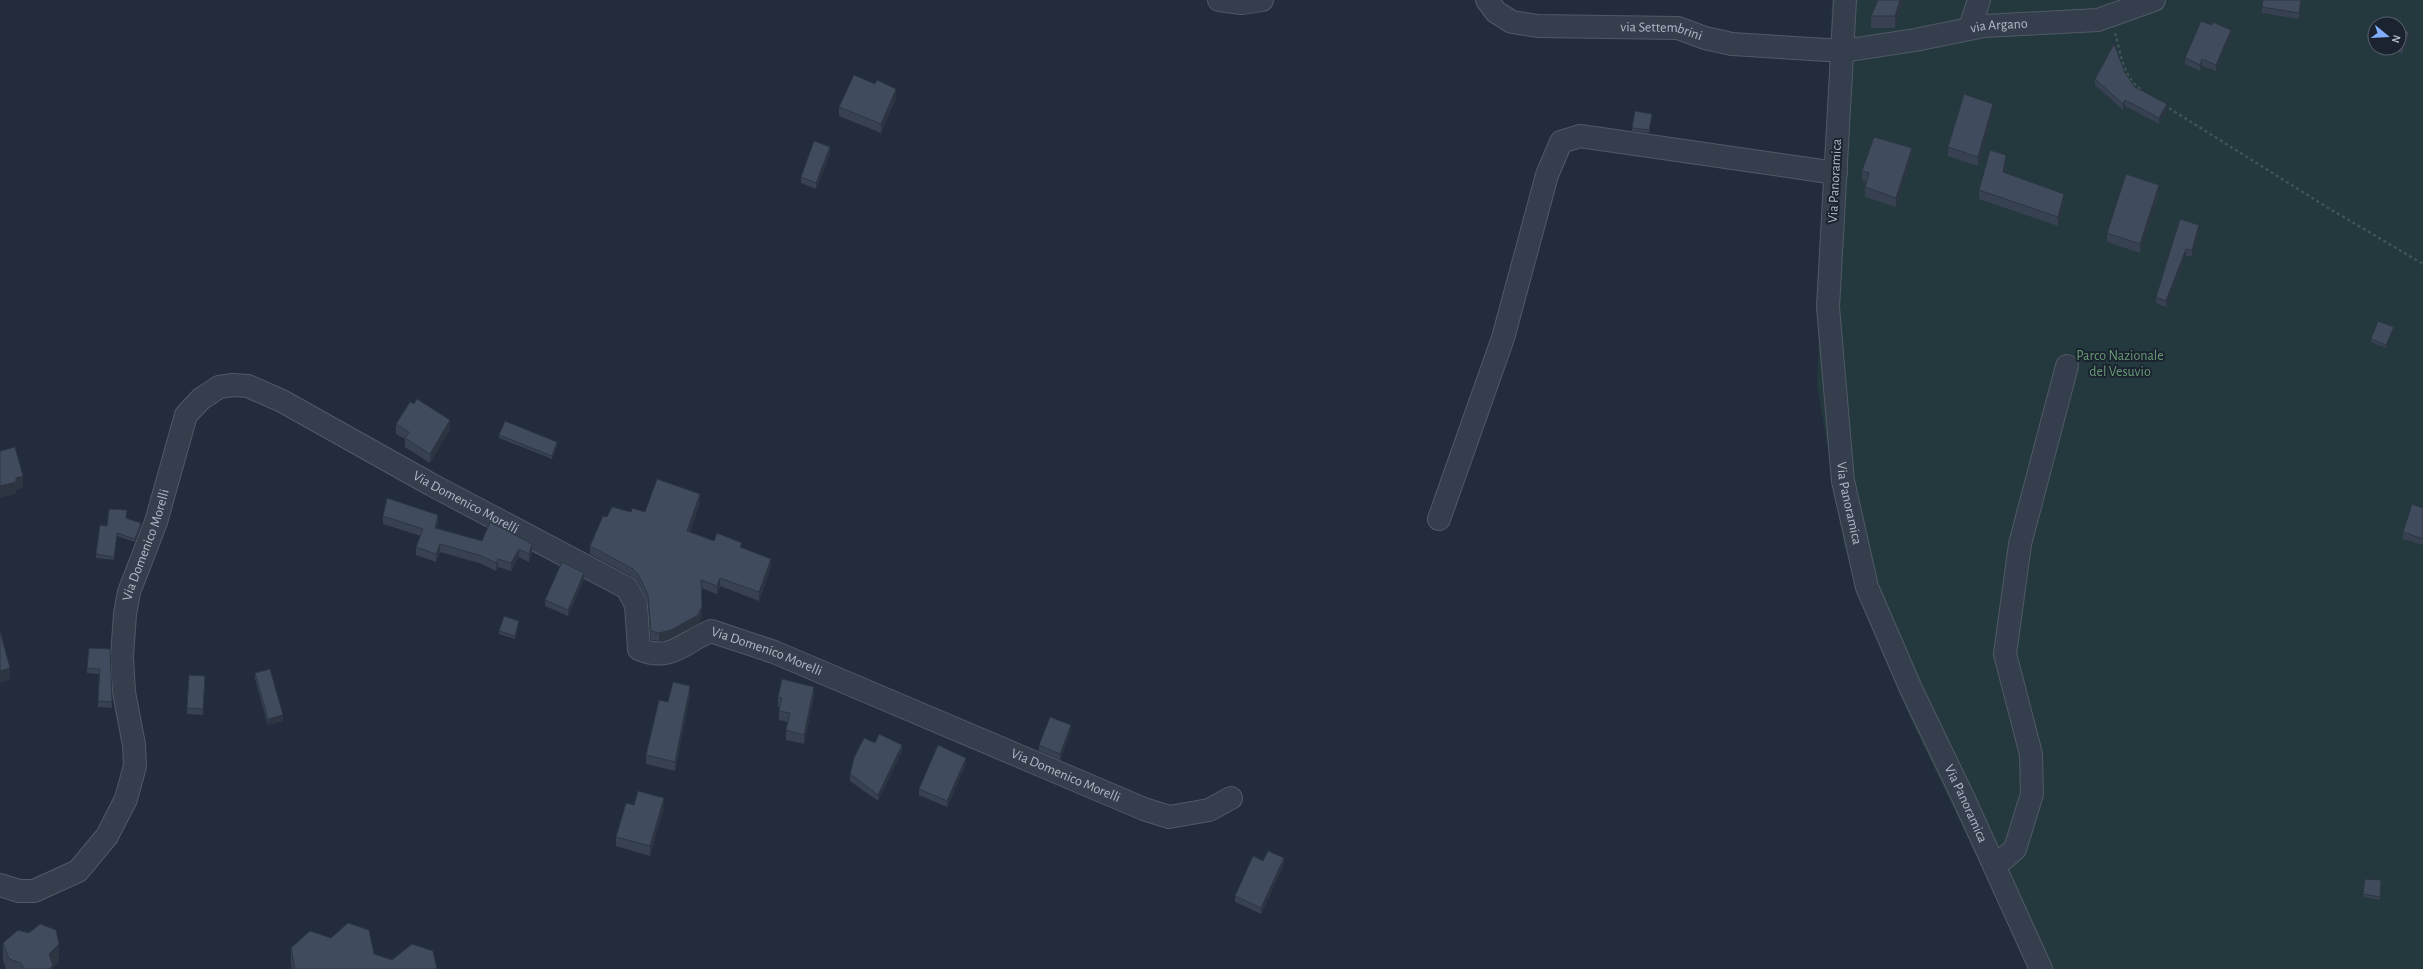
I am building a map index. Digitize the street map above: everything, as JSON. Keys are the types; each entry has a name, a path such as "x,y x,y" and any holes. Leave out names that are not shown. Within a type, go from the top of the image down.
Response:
{"street":[{"path":"1219,0 1242,3 1262,0"},
{"name":"via Settembrini","path":"1487,0 1496,12 1512,22 1538,26 1678,28 1705,38 1732,44 1843,51"},
{"name":"Via Panoramica","path":"1845,0 1828,307 1843,481 1866,587 1911,689 2041,969"},
{"path":"1970,28 1978,0"},
{"name":"via Argano","path":"1843,51 1984,26 2098,20 2154,0"},
{"path":"1439,519 1503,338 1547,175 1561,142 1580,136 1836,173"},
{"path":"1994,866 2015,849 2032,794 2031,754 2005,654 2020,544 2067,366"},
{"name":"Via Domenico Morelli","path":"0,885 19,891 34,891 78,871 107,836 126,798 135,766 134,745 124,692 122,657 129,592 156,522 186,415 201,399 219,387 233,385 248,386 282,401 432,485 627,588 636,605 639,649 646,652 658,655 669,653 711,631 774,652 1130,803 1169,817 1209,810 1231,798"}],"path":[{"path":"2110,16 2124,65 2132,84 2145,93"},
{"path":"2159,101 2325,206 2423,264"}],"green space":[{"name":"Parco Nazionale del Vesuvio","path":"1832,0 2423,0 2423,969 2031,969 1911,720 1844,545 1817,384"}],"building":[{"path":"1878,0 1900,0 1895,16 1871,16"},
{"path":"2263,0 2301,0 2299,13 2262,7"},
{"path":"2201,21 2212,25 2213,22 2231,30 2216,65 2202,59 2200,65 2185,58"},
{"path":"2114,44 2125,73 2135,87 2167,104 2159,118 2125,100 2123,104 2095,79"},
{"path":"854,75 875,84 877,80 896,89 881,124 839,107"},
{"path":"1964,94 1993,104 1978,157 1948,147"},
{"path":"1635,111 1652,114 1649,130 1632,128"},
{"path":"1874,137 1912,148 1896,198 1865,187 1869,173 1862,171"},
{"path":"814,141 830,147 816,183 801,177"},
{"path":"1990,150 2006,155 2003,172 2064,194 2058,217 1979,190"},
{"path":"2126,174 2159,185 2140,244 2107,233"},
{"path":"2180,219 2199,225 2192,250 2186,249 2166,301 2156,297"},
{"path":"2378,321 2394,327 2386,345 2371,339"},
{"path":"417,399 450,420 430,454 405,438 409,432 396,424 410,402 414,404"},
{"path":"505,421 557,442 552,456 499,435"},
{"path":"15,447 23,476 16,478 16,482 0,486 0,451"},
{"path":"657,479 700,494 687,531 714,541 717,533 742,543 740,547 771,559 759,592 720,578 717,586 701,580 702,606 698,615 671,630 659,633 651,631 648,595 638,574 633,569 590,546 603,516 607,517 612,507 631,512 632,508 645,512"},
{"path":"387,498 438,515 435,528 482,541 490,522 532,544 529,554 519,549 511,563 498,559 496,563 482,556 440,544 436,554 416,547 423,529 383,516"},
{"path":"2412,504 2423,508 2423,539 2403,532"},
{"path":"109,509 127,510 126,518 141,523 135,539 117,533 114,557 96,554 100,525 107,526"},
{"path":"562,562 584,573 568,610 545,600"},
{"path":"504,616 519,621 515,636 499,631"},
{"path":"0,631 10,668 0,671"},
{"path":"89,648 110,649 112,702 98,701 100,669 87,668"},
{"path":"270,669 283,715 268,719 255,673"},
{"path":"189,675 205,676 203,709 187,708"},
{"path":"782,679 814,687 804,735 786,730 790,713 779,711 782,698 778,697"},
{"path":"673,682 690,686 675,762 646,755 659,700 668,702"},
{"path":"1050,717 1071,725 1060,754 1039,745"},
{"path":"879,734 902,745 878,795 850,774 854,758 864,738 875,743"},
{"path":"938,745 966,758 947,801 919,789"},
{"path":"638,791 664,798 650,846 616,837 626,803 634,805"},
{"path":"1268,851 1284,858 1261,908 1235,896 1253,856 1263,861"},
{"path":"2365,879 2381,880 2380,897 2363,894"},
{"path":"348,923 369,930 374,954 392,960 412,944 433,951 437,969 295,969 291,948 310,931 331,938"},
{"path":"40,924 56,930 59,944 49,954 53,965 49,969 24,969 21,963 9,959 3,943 18,930 29,933"}]}
